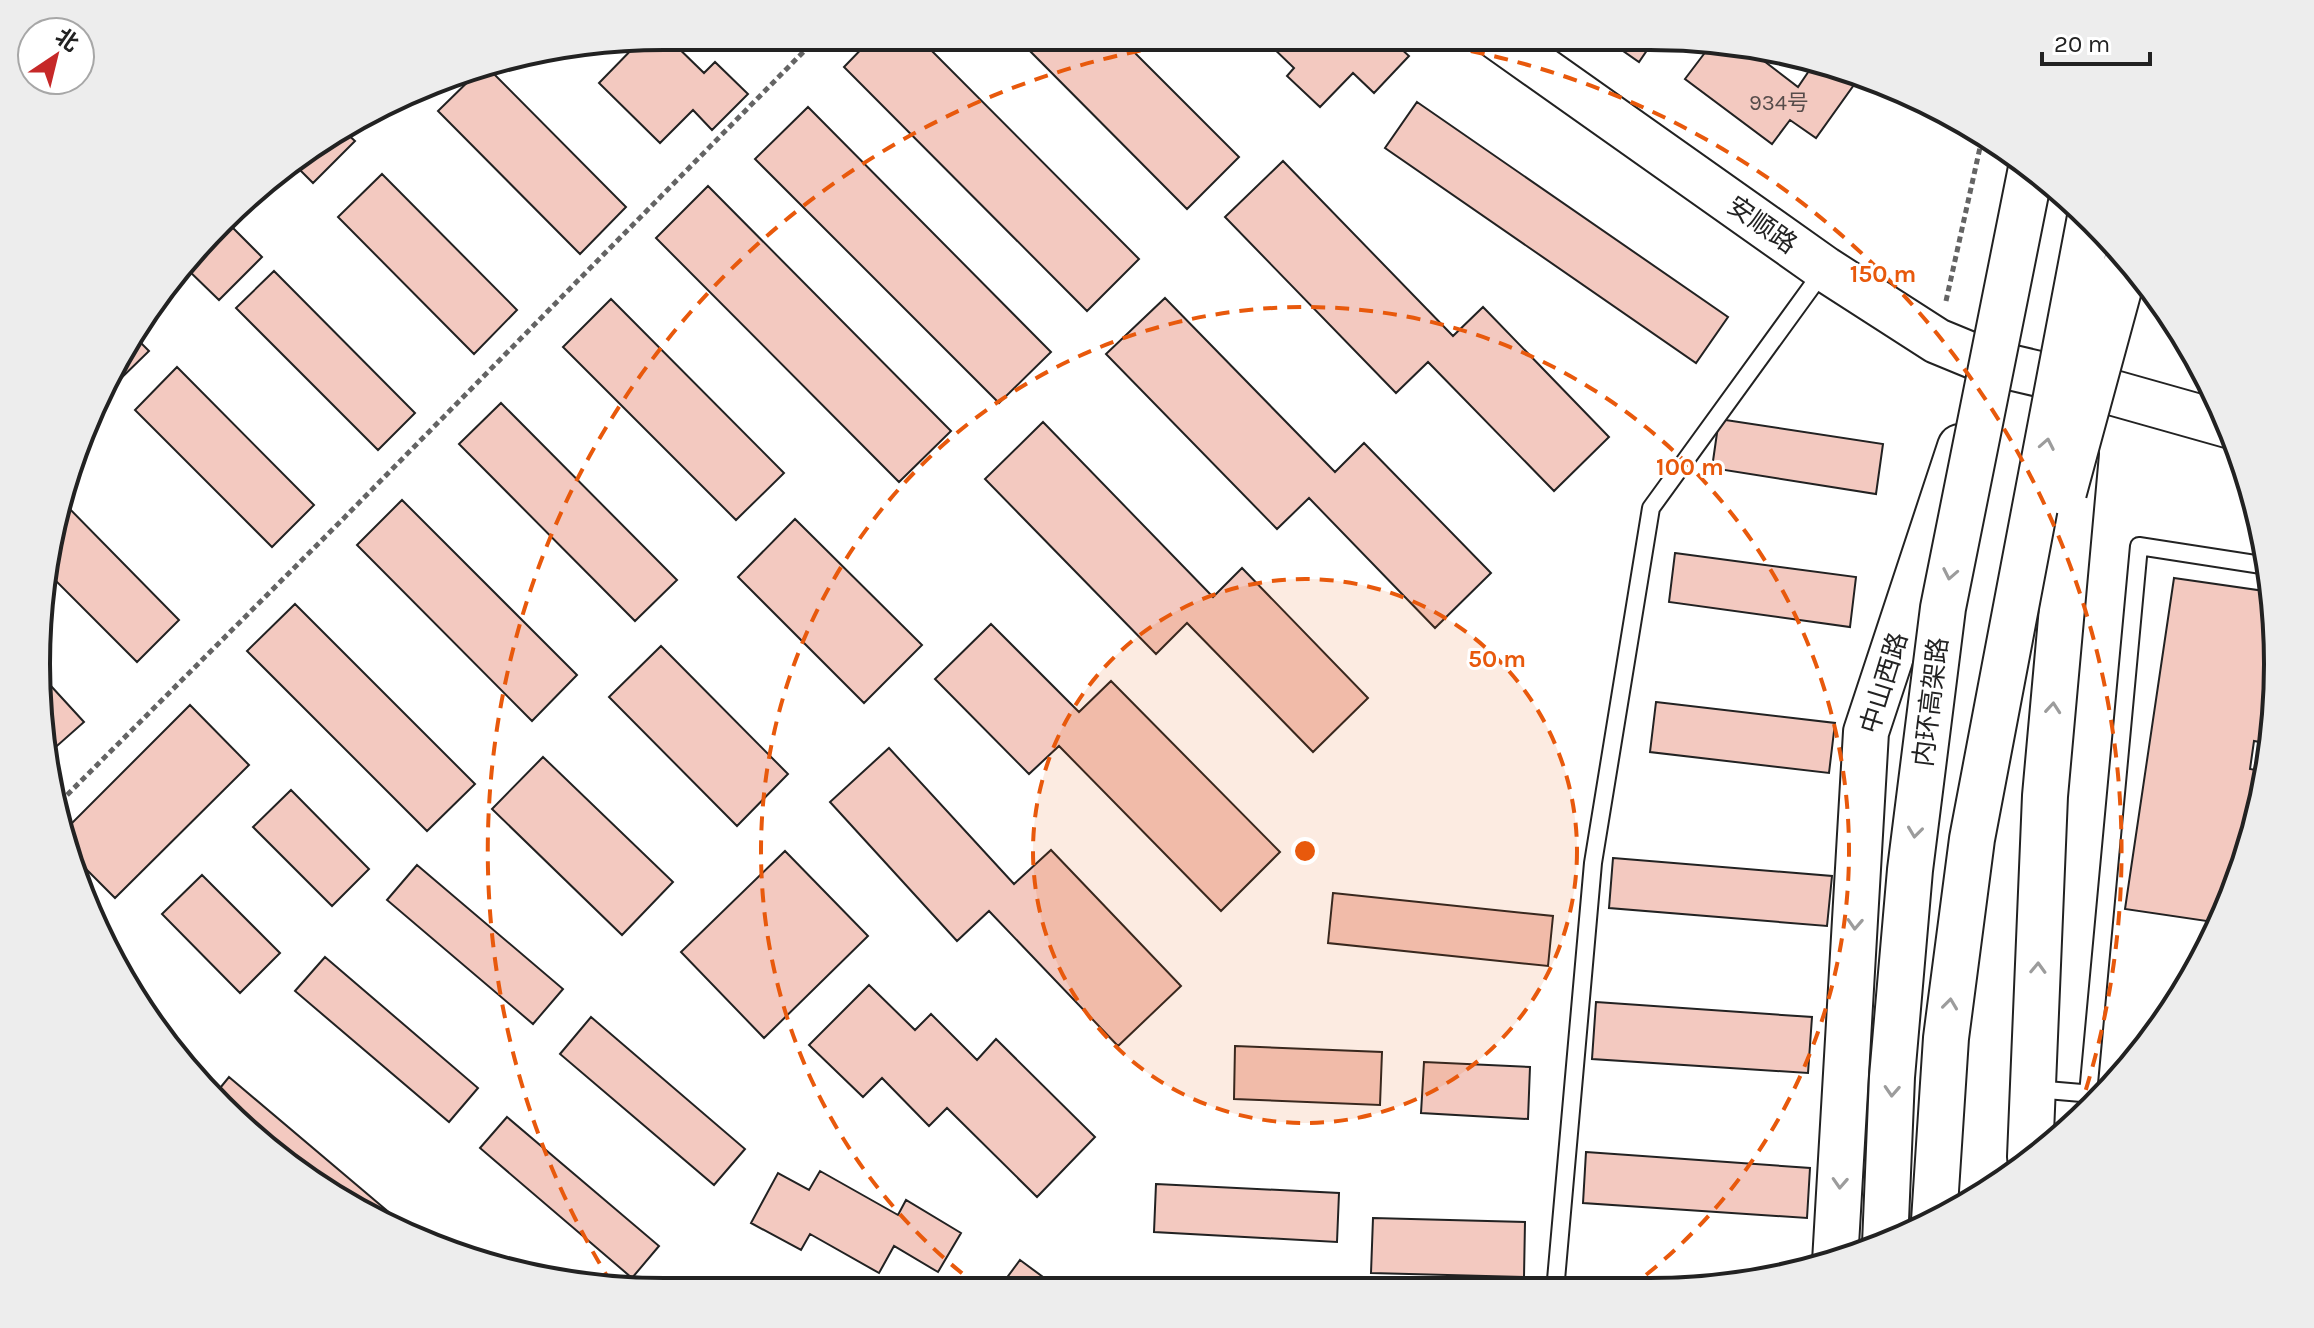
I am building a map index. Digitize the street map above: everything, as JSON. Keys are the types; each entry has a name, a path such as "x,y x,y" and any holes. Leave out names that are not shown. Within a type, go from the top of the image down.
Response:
{"main road":[{"name":"安顺路","path":"1515,50 1825,269 1937,341 1988,362 2082,384 2214,421"},
{"name":"中山西路","path":"1836,1249 1866,732 1988,362 2029,181"},
{"name":"内环高架路","path":"1886,1231 1892,1077 1910,870 1943,608 2030,182"},
{"path":"1935,1208 1946,1038 1972,839 2087,233"},
{"path":"2030,1146 2045,796 2082,384 2110,257"},
{"path":"1972,839 2123,273"}],"lane":[{"path":"1556,1278 1593,863 1651,508 1825,269"},
{"path":"2097,1085 2139,546 2256,564"},
{"path":"2033,1089 2088,1093"}],"path":[{"path":"65,797 805,50"},
{"path":"1937,341 1980,146"}],"building":[{"path":"680,50 704,73 715,62 748,94 712,130 693,110 660,143 599,83 630,51"},
{"path":"860,50 931,50 1139,259 1087,311 844,67"},
{"path":"1029,50 1132,50 1239,157 1187,209"},
{"path":"1275,50 1402,50 1409,56 1374,93 1353,73 1320,107 1287,76 1294,68"},
{"path":"1622,50 1647,50 1639,62"},
{"path":"1705,53 1764,61 1798,87 1809,71 1854,85 1816,138 1790,120 1772,144 1685,79"},
{"path":"494,74 626,207 580,254 438,111 466,83"},
{"path":"1417,102 1728,317 1696,363 1385,148"},
{"path":"808,107 1051,352 999,403 755,159"},
{"path":"350,136 355,141 313,183 300,170"},
{"path":"1283,161 1453,336 1483,307 1609,437 1554,491 1428,362 1396,393 1225,217"},
{"path":"382,174 517,310 474,354 338,217"},
{"path":"708,186 951,431 899,482 656,238"},
{"path":"233,228 262,257 219,300 191,273"},
{"path":"274,271 415,413 378,450 236,308"},
{"path":"1165,298 1335,472 1364,443 1491,573 1435,628 1309,498 1277,529 1106,354"},
{"path":"611,299 784,473 736,520 563,347"},
{"path":"141,343 149,351 120,380"},
{"path":"177,367 314,505 272,547 135,410"},
{"path":"501,403 677,580 635,621 459,444"},
{"path":"1719,419 1883,444 1876,494 1712,468"},
{"path":"1043,422 1213,597 1242,568 1368,698 1313,752 1187,623 1156,654 985,479"},
{"path":"402,500 577,675 532,721 357,545"},
{"path":"70,509 179,620 137,662 56,581"},
{"path":"795,519 922,645 864,703 738,577"},
{"path":"1675,553 1856,577 1850,627 1669,602"},
{"path":"2174,578 2260,590 2264,664 2259,742 2254,741 2250,769 2254,770 2243,823 2217,899 2207,921 2125,909"},
{"path":"295,604 475,784 427,831 247,651"},
{"path":"991,624 1079,712 1111,681 1280,852 1221,911 1059,746 1029,774 935,679"},
{"path":"661,646 788,774 737,826 609,697"},
{"path":"51,685 84,722 56,747"},
{"path":"1656,702 1835,723 1829,773 1650,752"},
{"path":"190,705 249,765 115,898 86,869 71,824"},
{"path":"889,748 1014,884 1051,850 1181,986 1118,1046 989,911 957,941 830,802"},
{"path":"543,757 673,882 622,935 492,809"},
{"path":"291,790 369,869 332,906 253,827"},
{"path":"785,851 868,936 764,1038 681,952"},
{"path":"1613,858 1832,876 1827,926 1609,908"},
{"path":"417,865 563,989 533,1024 387,900"},
{"path":"202,875 280,953 240,993 162,914"},
{"path":"1333,893 1553,916 1548,966 1328,943"},
{"path":"325,957 478,1088 449,1122 295,991"},
{"path":"869,985 915,1030 931,1014 977,1060 996,1039 1095,1137 1037,1197 947,1108 929,1126 882,1078 863,1097 809,1045"},
{"path":"1596,1002 1812,1017 1808,1073 1592,1059"},
{"path":"591,1017 745,1149 714,1185 560,1054"},
{"path":"1235,1046 1382,1052 1380,1105 1234,1099"},
{"path":"1424,1062 1530,1067 1528,1119 1421,1113"},
{"path":"229,1077 392,1215 323,1175 290,1151 220,1088"},
{"path":"507,1117 659,1246 631,1277 480,1148"},
{"path":"1586,1152 1810,1168 1807,1218 1583,1203"},
{"path":"820,1171 898,1215 906,1200 961,1233 938,1272 894,1246 879,1273 810,1234 801,1250 751,1223 778,1173 809,1190"},
{"path":"1156,1184 1339,1193 1337,1242 1154,1232"},
{"path":"1373,1218 1525,1222 1524,1277 1371,1273"},
{"path":"1020,1260 1044,1278 1007,1278"}]}
